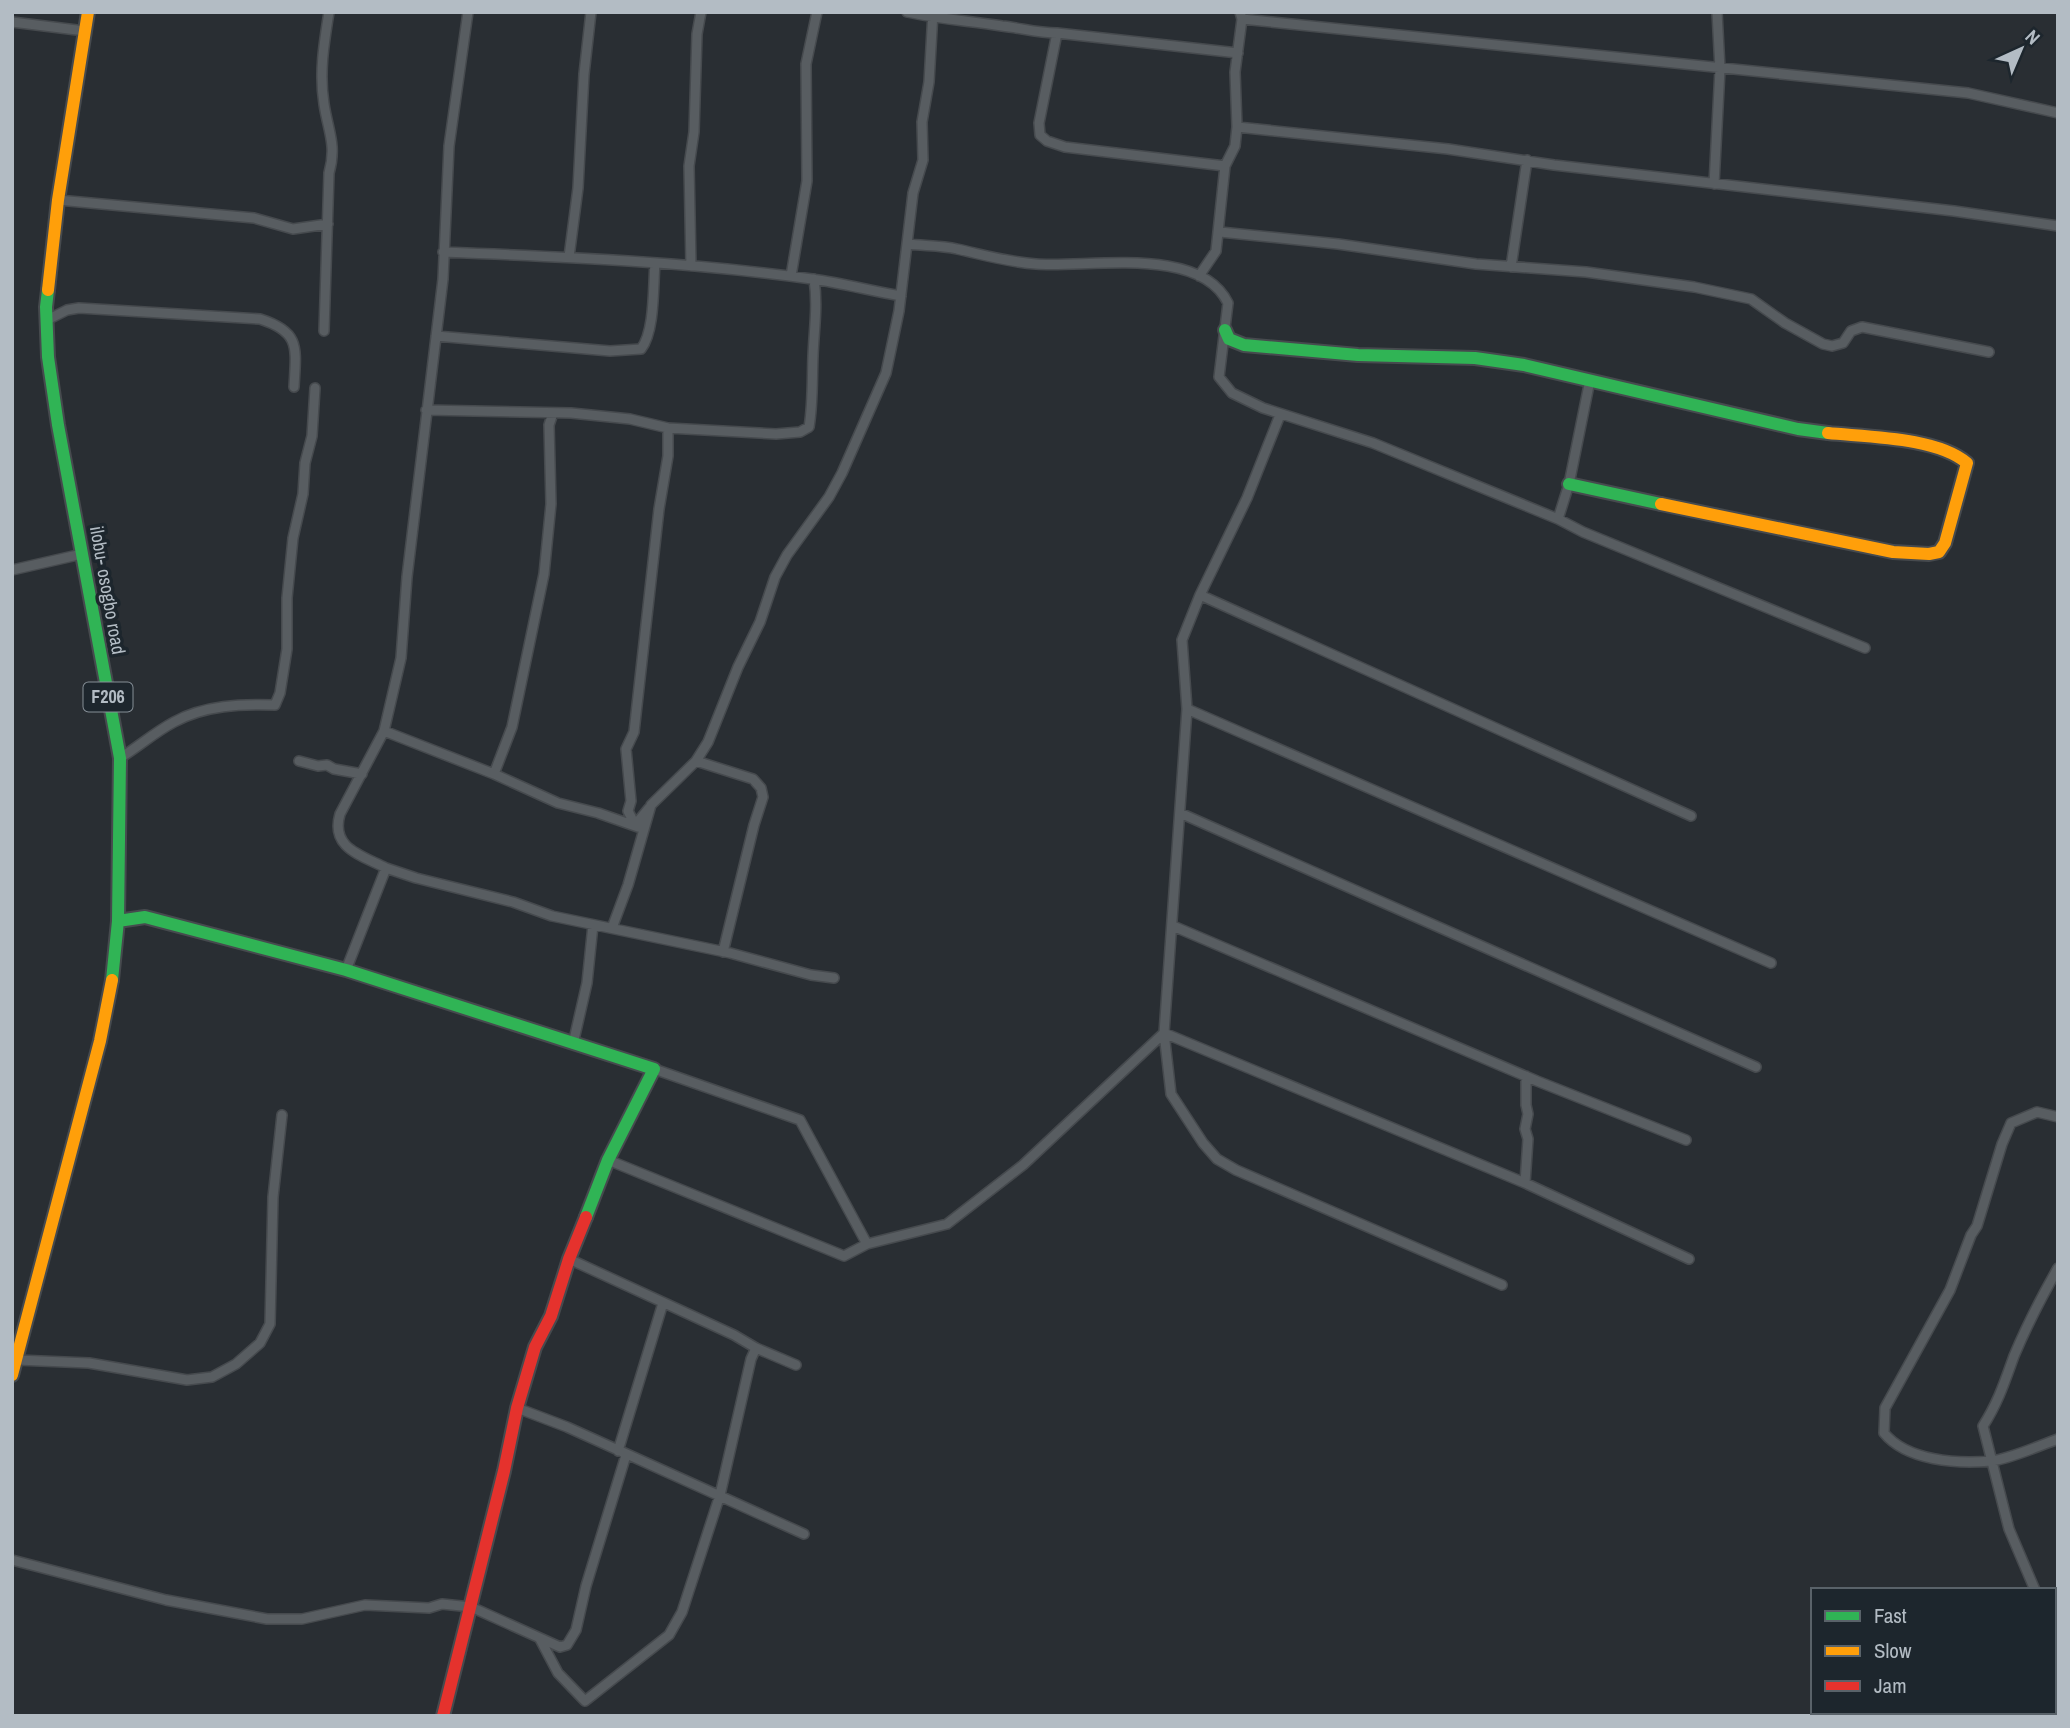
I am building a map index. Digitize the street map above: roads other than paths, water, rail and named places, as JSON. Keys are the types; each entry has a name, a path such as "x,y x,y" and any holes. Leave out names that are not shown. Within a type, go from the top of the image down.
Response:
{"street":[{"name":"ilobu- osogbo road","path":"12,1376 100,1041 113,977 118,921 120,758 58,425 48,357 46,307 58,200 88,12"},
{"path":"324,331 329,173 333,141 324,104 321,58 329,12"},
{"path":"468,12 449,146 443,279 407,577 401,659 384,731 340,814 337,833 345,847 386,868 416,878 513,902 552,916 834,978"},
{"path":"569,257 578,188 584,75 591,12"},
{"path":"691,266 689,166 694,132 697,34 701,12"},
{"path":"791,276 807,181 806,64 817,12"},
{"path":"907,12 1035,33 1057,33 1238,53"},
{"path":"1714,184 1720,69 1717,12"},
{"path":"635,825 651,805 696,761 708,742 738,667 760,622 775,577 835,485 879,393 894,345 913,193 923,160 922,122 929,82 932,15"},
{"path":"1199,276 1216,251 1225,166 1235,146 1235,72 1241,16 1720,69 1968,93 2058,113"},
{"path":"12,22 85,31"},
{"path":"1057,33 1039,123 1040,135 1047,141 1065,147 1114,155 1225,166"},
{"path":"1237,127 1448,149 2058,226"},
{"path":"1511,267 1527,160"},
{"path":"58,200 254,218 293,229 328,224"},
{"path":"1220,232 1338,244 1511,267 1599,274 1741,296 1751,299 1794,328 1832,346 1843,343 1852,331 1861,327 1989,352"},
{"path":"908,244 956,248 975,255 1037,264 1155,264 1188,271 1215,285 1228,303 1219,377 1232,393 1280,415 1373,443 1865,648"},
{"path":"443,252 569,257 691,266 814,279 901,296"},
{"path":"436,336 610,351 640,349 645,344 649,330 655,263"},
{"path":"426,410 553,413 630,419 668,428 776,435 800,432 809,427 818,302 814,279"},
{"path":"47,320 67,310 79,308 260,319 279,325 292,338 294,387"},
{"path":"1225,330 1228,339 1244,345 1358,355 1475,358 1524,365 1819,433 1880,438 1925,446 1956,454 1963,457 1967,463 1945,542 1939,552 1929,554 1893,552 1803,535 1569,484"},
{"path":"1558,519 1569,484 1590,380"},
{"path":"120,758 174,722 210,708 246,704 275,705 280,693 287,649 287,598 293,538 312,436 315,388"},
{"path":"495,774 512,727 544,574 551,504 549,425 553,413"},
{"path":"1280,415 1247,498 1200,595 1182,640 1187,709 1164,1033 1171,1094 1203,1143 1217,1159 1248,1176 1502,1285"},
{"path":"635,825 628,811 631,801 626,749 634,732 659,509 668,456 668,428"},
{"path":"12,569 82,554"},
{"path":"1200,595 1690,817"},
{"path":"1187,709 1770,963"},
{"path":"384,731 495,774 558,803 635,825 644,831"},
{"path":"299,761 362,774"},
{"path":"696,761 753,779 761,788 762,797 723,952"},
{"path":"612,928 628,885 651,805"},
{"path":"1180,813 1756,1067"},
{"path":"346,970 386,868"},
{"path":"118,921 145,917 346,970 654,1069 800,1120 867,1244"},
{"path":"573,1044 587,983 593,925"},
{"path":"1172,926 1526,1076 1686,1140"},
{"path":"1164,1033 1525,1183 1689,1259"},
{"path":"608,1160 844,1256 867,1244 947,1224 1023,1165 1164,1033"},
{"path":"443,1716 517,1408 535,1347 551,1316 569,1259 608,1160 654,1069"},
{"path":"1525,1183 1528,1139 1525,1129 1528,1114 1526,1076"},
{"path":"2058,1117 2037,1112 2011,1123 2002,1143 1977,1226 1950,1290 1885,1408 1884,1433 1889,1439 1919,1456 1993,1461 2058,1439"},
{"path":"16,1360 89,1363 187,1380 212,1377 236,1364 260,1343 270,1324 272,1210 282,1115"},
{"path":"569,1259 796,1365"},
{"path":"2034,1588 2009,1529 1983,1426 1997,1405 2032,1315 2058,1268"},
{"path":"12,1560 166,1600 267,1619 302,1619 365,1605 429,1608 442,1604 471,1607 552,1645 567,1645 576,1630 663,1303"},
{"path":"540,1639 558,1673 585,1702 669,1635 682,1612 720,1495 751,1359 756,1348"},
{"path":"517,1408 567,1427 804,1534"}]}
